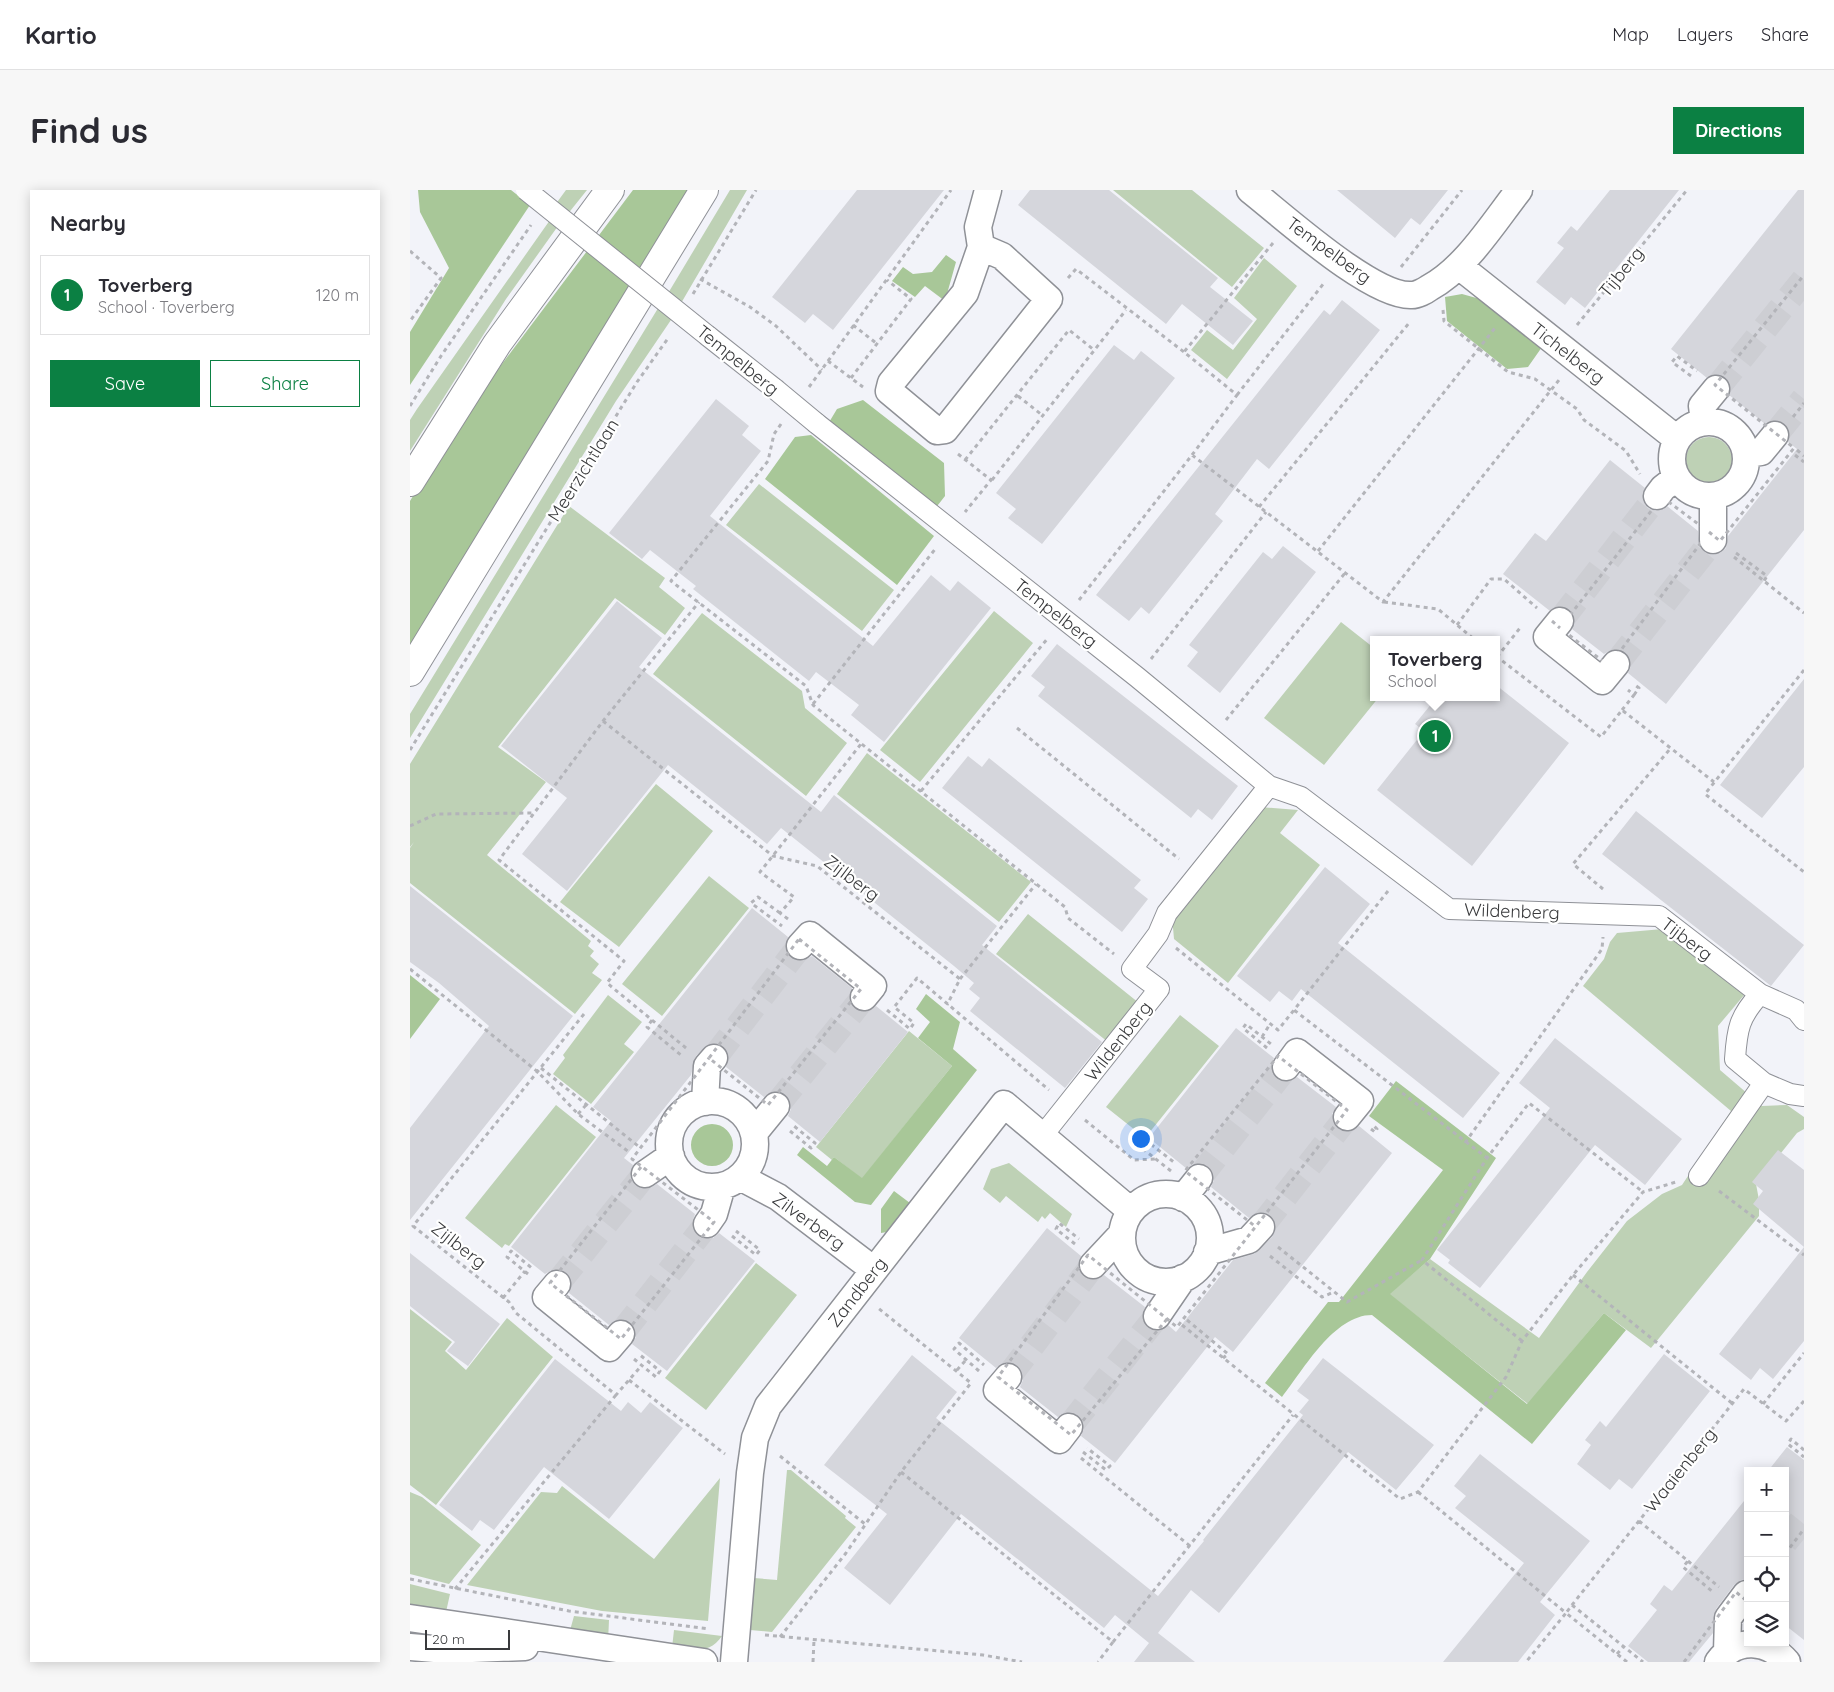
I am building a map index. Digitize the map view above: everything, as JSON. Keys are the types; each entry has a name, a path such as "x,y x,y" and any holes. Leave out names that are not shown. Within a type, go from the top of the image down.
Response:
{"street":[{"name":"Tempelberg","path":"526,190 1137,677 1269,786"},
{"path":"410,482 496,344 610,190"},
{"path":"410,672 704,190"},
{"path":"980,247 1002,256 1049,299 945,430 937,431 889,391 891,384 965,293 980,247 978,227 988,190"},
{"name":"Tempelberg","path":"1250,190 1361,276 1384,289 1411,295"},
{"path":"1411,295 1430,288 1450,273 1519,190"},
{"name":"Tichelberg","path":"1450,273 1511,308 1677,439"},
{"path":"1704,422 1702,406 1716,389"},
{"path":"1704,422 1716,422 1727,426 1736,434 1746,454 1746,466 1742,477 1734,487 1724,493 1713,496 1692,492 1676,478 1671,462 1677,439 1684,430 1704,422"},
{"path":"1746,454 1762,452 1775,435"},
{"path":"1650,488 1663,488 1676,478"},
{"path":"1713,496 1718,542"},
{"path":"1551,619 1547,637 1602,681 1616,664"},
{"path":"1132,969 1158,934 1167,912 1269,786"},
{"name":"Wildenberg","path":"1269,786 1301,797 1449,909 1604,914"},
{"name":"Tijberg","path":"1604,914 1659,916 1760,994 1800,1015"},
{"path":"800,938 873,986 864,997"},
{"name":"Wildenberg","path":"1043,1135 1159,989 1132,969"},
{"path":"1760,994 1750,1004 1737,1029 1735,1059 1764,1083 1790,1094 1804,1096"},
{"path":"1285,1061 1297,1052 1360,1101 1347,1117"},
{"path":"700,1061 705,1102"},
{"path":"1699,1176 1764,1083"},
{"path":"650,1163 670,1142 672,1128 680,1116 691,1107 705,1102 717,1102 741,1111 749,1121 754,1133 753,1157 731,1181 717,1224"},
{"name":"Zandberg","path":"734,1662 750,1473 755,1438 768,1406 1004,1104 1043,1135 1126,1222"},
{"path":"754,1133 776,1106"},
{"name":"Zilverberg","path":"650,1163 677,1168 691,1180 709,1186 731,1181 778,1197 874,1270"},
{"path":"1094,1259 1142,1201 1155,1195 1169,1194 1189,1183 1194,1204 1208,1226 1207,1252 1194,1272 1183,1278 1168,1282 1153,1280 1140,1274 1129,1263 1123,1250 1126,1222"},
{"path":"1207,1252 1254,1233"},
{"path":"1168,1316 1183,1278"},
{"path":"548,1282 546,1297 609,1348 621,1334"},
{"path":"1002,1380 997,1390 1059,1440 1073,1437"},
{"path":"1722,1657 1728,1618 1740,1600"},
{"path":"410,1618 704,1662"},
{"path":"1722,1657 1739,1646 1752,1643 1778,1652 1787,1662"},
{"path":"410,1647 446,1650 586,1645"},
{"path":"1798,1662 1804,1652"}],"path":[{"path":"689,302 700,279 756,190"},
{"path":"806,392 951,190"},
{"path":"1384,289 1462,190"},
{"name":"Tijberg","path":"1575,359 1570,335 1687,190"},
{"path":"410,406 441,356 533,222"},
{"path":"1184,352 1291,222"},
{"path":"410,251 441,278 410,321"},
{"path":"921,791 1064,619 1342,261"},
{"path":"1049,299 1076,269 1237,395"},
{"path":"1450,273 1444,321 1508,372 1535,379 1577,409 1584,420 1626,451 1638,466 1650,488"},
{"path":"1457,625 1491,579 1504,579 1609,666 1718,542 1794,448 1716,385 1804,275"},
{"path":"700,279 750,307 776,326 822,370"},
{"path":"851,378 911,299 887,280"},
{"path":"1259,507 1413,317 1411,295"},
{"path":"1318,551 1511,308"},
{"path":"813,705 950,529 1126,310"},
{"path":"854,325 876,343"},
{"path":"965,460 1069,330 1094,350"},
{"name":"Meerzichtlaan","path":"410,750 636,382 672,332"},
{"path":"1383,602 1575,359"},
{"path":"828,360 871,394 889,391"},
{"path":"1018,396 1042,415"},
{"path":"784,420 774,434 768,460 671,581 806,686 813,705 1065,907 1068,918 1132,969"},
{"path":"945,430 953,451 991,480"},
{"path":"1192,455 1383,602 1438,609 1471,636"},
{"path":"1551,619 1662,497 1804,613"},
{"path":"1137,677 1266,512"},
{"path":"1718,542 1767,576 1764,581"},
{"path":"1212,738 1345,573"},
{"path":"699,602 603,721 499,860 624,961 608,983 700,1061"},
{"path":"1500,659 1601,737 1622,710 1714,782"},
{"path":"1804,670 1705,794 1804,872"},
{"name":"Zijlberg","path":"603,721 773,856 817,866 960,979"},
{"path":"1017,728 1198,875"},
{"path":"780,913 794,896 760,872 861,744"},
{"path":"1465,1143 1602,949 1604,914 1616,900 1573,864 1670,749"},
{"path":"410,826 436,814 536,813"},
{"path":"1158,934 1278,1030 1402,873"},
{"path":"947,1005 960,979 1036,884"},
{"path":"652,1020 647,1026 768,1105 861,989 800,938 780,913 758,896 752,903 783,927"},
{"path":"548,1282 650,1163 700,1061 800,938"},
{"path":"410,969 538,1072 578,1114 650,1163"},
{"path":"895,1007 917,978 1134,1160 1155,1159"},
{"path":"1294,1010 1487,1158"},
{"name":"Zijlberg","path":"584,1014 413,1226 509,1302 516,1313 616,1395"},
{"path":"1073,1437 1168,1316 1254,1233 1347,1110 1242,1028 1246,1024 1262,1037 1285,1061"},
{"path":"1262,1037 1270,1024"},
{"path":"1189,1183 1285,1061"},
{"path":"541,1068 587,1104 717,1224 756,1255 760,1250 717,1224"},
{"path":"1189,1183 1148,1142 1143,1149 1155,1159 1347,1302 1422,1260 1487,1158 1529,1103 1643,1192"},
{"path":"578,1114 587,1104"},
{"path":"1094,1259 1059,1223 1056,1229 1094,1259 1168,1316 1224,1358 1400,1499 1418,1492 1506,1377 1522,1341 1572,1275 1643,1192 1699,1176 1804,1256"},
{"path":"548,1282 524,1271 507,1257 511,1251 621,1339 717,1224"},
{"path":"1254,1233 1322,1297 1334,1292"},
{"path":"1002,1380 1094,1259"},
{"path":"1422,1260 1522,1341"},
{"path":"503,1298 524,1271"},
{"path":"1572,1275 1733,1404"},
{"path":"858,1292 971,1383 901,1472 865,1524 780,1637 983,1655 1022,1662"},
{"path":"1168,1316 1228,1354 1224,1358"},
{"path":"1002,1380 966,1360 954,1350 959,1343 1002,1380 1110,1466 1106,1470 1084,1453 1073,1437"},
{"path":"1763,1404 1804,1353"},
{"path":"957,1370 966,1360"},
{"path":"455,1589 642,1365"},
{"path":"629,1380 750,1473"},
{"name":"Waaienberg","path":"1526,1662 1744,1389 1786,1421 1804,1401"},
{"path":"1098,1662 1294,1415"},
{"path":"755,1438 865,1524"},
{"path":"1804,1450 1791,1439 1788,1444 1804,1457"},
{"path":"1084,1453 1080,1459 1190,1546"},
{"path":"901,1472 1113,1642"},
{"path":"1418,1492 1626,1662"},
{"path":"1639,1521 1713,1583"},
{"path":"1789,1549 1804,1529"},
{"path":"1684,1662 1740,1600 1683,1567 1688,1561"},
{"path":"410,1578 569,1612 736,1632"},
{"path":"1572,1605 1643,1662"},
{"path":"812,1662 814,1640"},
{"path":"1617,1654 1624,1646"}],"green space":[{"path":"418,190 511,190 530,205 410,385 410,332 449,268 420,212"},
{"path":"566,190 587,190 567,215 555,205"},
{"path":"633,190 691,190 410,654 410,501 456,425"},
{"path":"730,190 747,190 680,305 667,295"},
{"path":"1113,190 1192,190 1264,248 1232,287"},
{"path":"550,220 558,226 506,299 410,451 410,420"},
{"path":"946,255 956,262 945,301 925,286 915,297 892,281 903,267 913,274 932,272"},
{"path":"1264,258 1297,286 1227,379 1191,350 1207,330 1233,350 1257,319 1234,298"},
{"path":"1462,294 1480,299 1542,347 1528,367 1507,369 1447,321 1445,297"},
{"path":"660,305 673,317 616,401 410,738 410,714"},
{"path":"863,400 944,463 945,496 934,510 828,424 837,409"},
{"path":"811,435 934,536 897,585 765,479 795,437"},
{"path":"1704,437 1714,437 1728,447 1732,460 1728,473 1722,479 1714,483 1704,483 1690,473 1686,465 1686,455 1696,441"},
{"path":"759,484 894,590 862,631 726,525"},
{"path":"569,506 665,578 659,587 685,608 665,635 615,598 498,747 546,782 487,855 591,941 588,946 594,951 590,956 599,964 592,973 602,980 575,1014 410,883 410,848 414,842 410,847 410,764"},
{"path":"994,611 1033,643 920,782 880,750"},
{"path":"702,613 802,691 805,708 847,743 806,796 653,674"},
{"path":"1341,622 1370,645 1370,701 1376,701 1324,765 1264,718"},
{"path":"867,753 1031,882 999,922 837,794"},
{"path":"656,784 713,831 619,947 560,902"},
{"path":"1260,807 1298,810 1280,833 1320,865 1228,983 1174,939 1172,916"},
{"path":"709,876 749,908 662,1016 622,984"},
{"path":"1028,914 1139,1003 1108,1042 996,954"},
{"path":"1663,929 1745,994 1718,1026 1720,1070 1762,1106 1787,1105 1804,1117 1804,1129 1797,1133 1756,1184 1759,1216 1651,1348 1604,1313 1528,1404 1389,1294 1430,1259 1539,1338 1627,1221 1662,1194 1682,1185 1731,1111 1583,986 1604,959 1610,942 1617,933"},
{"path":"410,975 440,999 410,1039"},
{"path":"926,994 960,1022 953,1049 977,1070 871,1205 855,1202 797,1155 803,1147 827,1166 834,1157 862,1178 952,1066 918,1038 930,1022 916,1009"},
{"path":"608,995 642,1022 624,1044 634,1052 591,1104 553,1074 565,1058 563,1055"},
{"path":"1180,1015 1219,1046 1145,1138 1106,1107"},
{"path":"909,1031 952,1066 862,1179 834,1157 832,1160 816,1147"},
{"path":"1396,1081 1496,1158 1430,1259 1390,1294 1527,1404 1604,1313 1626,1330 1532,1444 1372,1315 1358,1317 1345,1324 1333,1334 1310,1359 1282,1397 1265,1383 1328,1302 1339,1302 1443,1170 1369,1116"},
{"path":"556,1105 596,1137 509,1246 505,1244 502,1248 465,1218"},
{"path":"708,1124 716,1124 727,1130 733,1145 727,1160 716,1166 708,1166 697,1160 691,1149 691,1141 697,1130"},
{"path":"1009,1163 1072,1214 1066,1227 1050,1213 1045,1219 1042,1216 1038,1222 1006,1196 1000,1203 983,1189 991,1169"},
{"path":"894,1191 910,1203 887,1232 881,1233 881,1209"},
{"path":"756,1263 797,1295 706,1410 665,1378"},
{"path":"410,1309 452,1342 445,1351 466,1370 507,1318 553,1357 436,1505 410,1485"},
{"path":"787,1470 791,1470 846,1516 845,1518 856,1527 772,1632 750,1630 754,1578 777,1580"},
{"path":"720,1478 708,1621 602,1611 467,1585 541,1492 557,1493 562,1486 654,1559"},
{"path":"410,1492 422,1497 481,1545 449,1584 410,1574"},
{"path":"410,1584 450,1594 446,1612 410,1605"},
{"path":"574,1616 609,1620 608,1642 569,1634"},
{"path":"674,1630 722,1636 717,1642 706,1649 672,1648"}],"building":[{"path":"857,190 944,190 833,330 813,314 805,323 772,297"},
{"path":"1030,190 1109,190 1218,278 1210,287 1253,321 1233,345 1182,304 1166,324 1018,205"},
{"path":"1337,190 1448,190 1420,225 1411,218 1395,238"},
{"path":"1610,190 1679,190 1585,308 1571,297 1565,305 1536,282 1564,248 1557,243 1571,226 1577,231"},
{"path":"1798,190 1804,190 1804,530 1666,704 1628,673 1631,666 1630,659 1625,652 1618,649 1604,654 1572,629 1574,616 1569,609 1562,606 1550,611 1503,574 1535,533 1546,541 1610,460 1645,488 1643,501 1648,508 1656,511 1667,506 1698,531 1700,547 1705,553 1713,555 1720,553 1726,548 1728,536 1797,449 1788,442 1789,430 1784,423 1777,420 1765,424 1729,395 1730,384 1725,377 1718,374 1707,378 1671,349"},
{"path":"1342,300 1380,330 1269,469 1257,459 1215,514 1223,521 1149,614 1141,607 1129,621 1096,595 1324,310 1330,315"},
{"path":"1114,345 1134,360 1141,351 1175,378 1042,544 1008,518 1016,509 996,493"},
{"path":"716,399 749,426 742,435 761,451 710,516 873,646 931,575 950,591 958,581 991,608 884,742 851,715 859,705 816,672 809,681 693,589 696,586 650,550 642,559 609,533"},
{"path":"1283,546 1316,572 1220,693 1187,666 1198,652 1189,645 1263,552 1272,559"},
{"path":"617,601 662,638 639,667 821,812 834,795 997,926 982,945 1102,1042 1065,1088 970,1011 980,998 969,989 974,983 954,966 781,828 767,844 668,765 567,891 522,854 567,798 501,746"},
{"path":"1057,644 1238,786 1212,820 1198,809 1191,818 1038,696 1045,687 1031,676"},
{"path":"1804,679 1804,767 1762,818 1720,785"},
{"path":"1500,688 1569,743 1472,866 1377,790 1424,731 1415,724 1434,701 1500,701"},
{"path":"968,756 982,767 989,758 1141,880 1134,888 1148,899 1122,932 942,788"},
{"path":"1636,811 1804,945 1771,986 1602,854"},
{"path":"1325,867 1370,904 1338,943 1500,1073 1463,1118 1301,989 1292,1001 1279,991 1270,1002 1237,976"},
{"path":"410,886 573,1016 410,1220 410,1128 489,1026 439,983 410,962"},
{"path":"752,908 788,937 786,950 790,957 797,961 812,956 852,988 850,1002 855,1009 861,1012 869,1011 876,1006 908,1032 820,1142 788,1116 791,1109 790,1101 785,1094 778,1091 771,1092 764,1097 726,1067 728,1054 723,1046 716,1043 709,1044 696,1056 691,1075 624,1158 633,1165 630,1176 632,1182 638,1187 647,1189 657,1184 695,1214 692,1223 693,1230 698,1236 706,1239 713,1238 719,1233 755,1261 667,1371 632,1344 636,1337 635,1330 630,1322 623,1319 616,1320 609,1325 569,1293 571,1279 566,1272 559,1269 545,1274 511,1247 611,1121 593,1107"},
{"path":"1236,1028 1274,1058 1271,1066 1277,1079 1285,1082 1297,1077 1336,1107 1332,1114 1333,1122 1338,1129 1344,1132 1352,1131 1359,1126 1392,1153 1233,1352 1215,1337 1115,1463 1081,1436 1084,1428 1083,1421 1078,1415 1070,1412 1058,1417 1020,1387 1023,1380 1022,1372 1017,1365 1010,1362 1003,1363 996,1368 959,1338 1047,1228 1081,1256 1079,1269 1083,1276 1090,1280 1104,1275 1145,1307 1142,1315 1144,1323 1148,1328 1156,1331 1168,1325 1176,1332 1233,1260 1254,1254 1272,1237 1275,1231 1275,1223 1271,1216 1265,1213 1257,1213 1249,1218 1211,1187 1214,1180 1213,1172 1209,1167 1201,1163 1193,1164 1187,1169 1149,1138"},
{"path":"1555,1038 1682,1139 1645,1185 1595,1145 1480,1288 1448,1263 1450,1260 1437,1250 1550,1108 1519,1083"},
{"path":"1778,1150 1804,1170 1804,1247 1753,1204 1763,1191 1752,1182"},
{"path":"1804,1247 1804,1341 1773,1379 1760,1368 1751,1380 1719,1354"},
{"path":"410,1253 500,1324 468,1366 447,1351 455,1342 410,1306"},
{"path":"1664,1354 1710,1391 1632,1489 1619,1479 1610,1490 1577,1464 1591,1445 1585,1440 1600,1421 1606,1427"},
{"path":"912,1355 957,1392 936,1418 1158,1596 1204,1541 1303,1415 1299,1412 1309,1400 1297,1391 1323,1358 1434,1445 1396,1490 1348,1452 1219,1613 1191,1590 1158,1633 1195,1662 1134,1662 1149,1643 1115,1615 1104,1628 961,1514 890,1605 844,1568 887,1514 824,1465"},
{"path":"555,1359 621,1411 628,1402 641,1413 650,1402 683,1428 609,1519 544,1467 494,1530 480,1520 472,1531 439,1505"},
{"path":"1787,1447 1804,1460 1804,1640 1789,1628 1789,1467 1771,1467"},
{"path":"1480,1454 1590,1541 1540,1602 1555,1615 1518,1662 1443,1662 1524,1563 1455,1508 1466,1496 1454,1486"},
{"path":"1744,1501 1744,1580 1734,1585 1716,1609 1713,1633 1689,1662 1648,1662 1628,1646 1657,1610 1650,1604 1664,1585 1672,1591"}],"tunnel":[{"path":"1716,389 1804,280"},
{"path":"1775,435 1804,399"},
{"path":"1560,621 1657,496"},
{"path":"1616,664 1713,540"},
{"path":"714,1058 800,946"},
{"path":"776,1106 864,997"},
{"path":"1199,1178 1286,1067"},
{"path":"1261,1227 1347,1117"},
{"path":"557,1284 645,1174"},
{"path":"621,1334 707,1224"},
{"path":"1008,1377 1093,1265"},
{"path":"1069,1427 1157,1316"},
{"path":"1789,1537 1804,1518"}],"place":[{"name":"Toverberg","path":"1435,736"}]}
